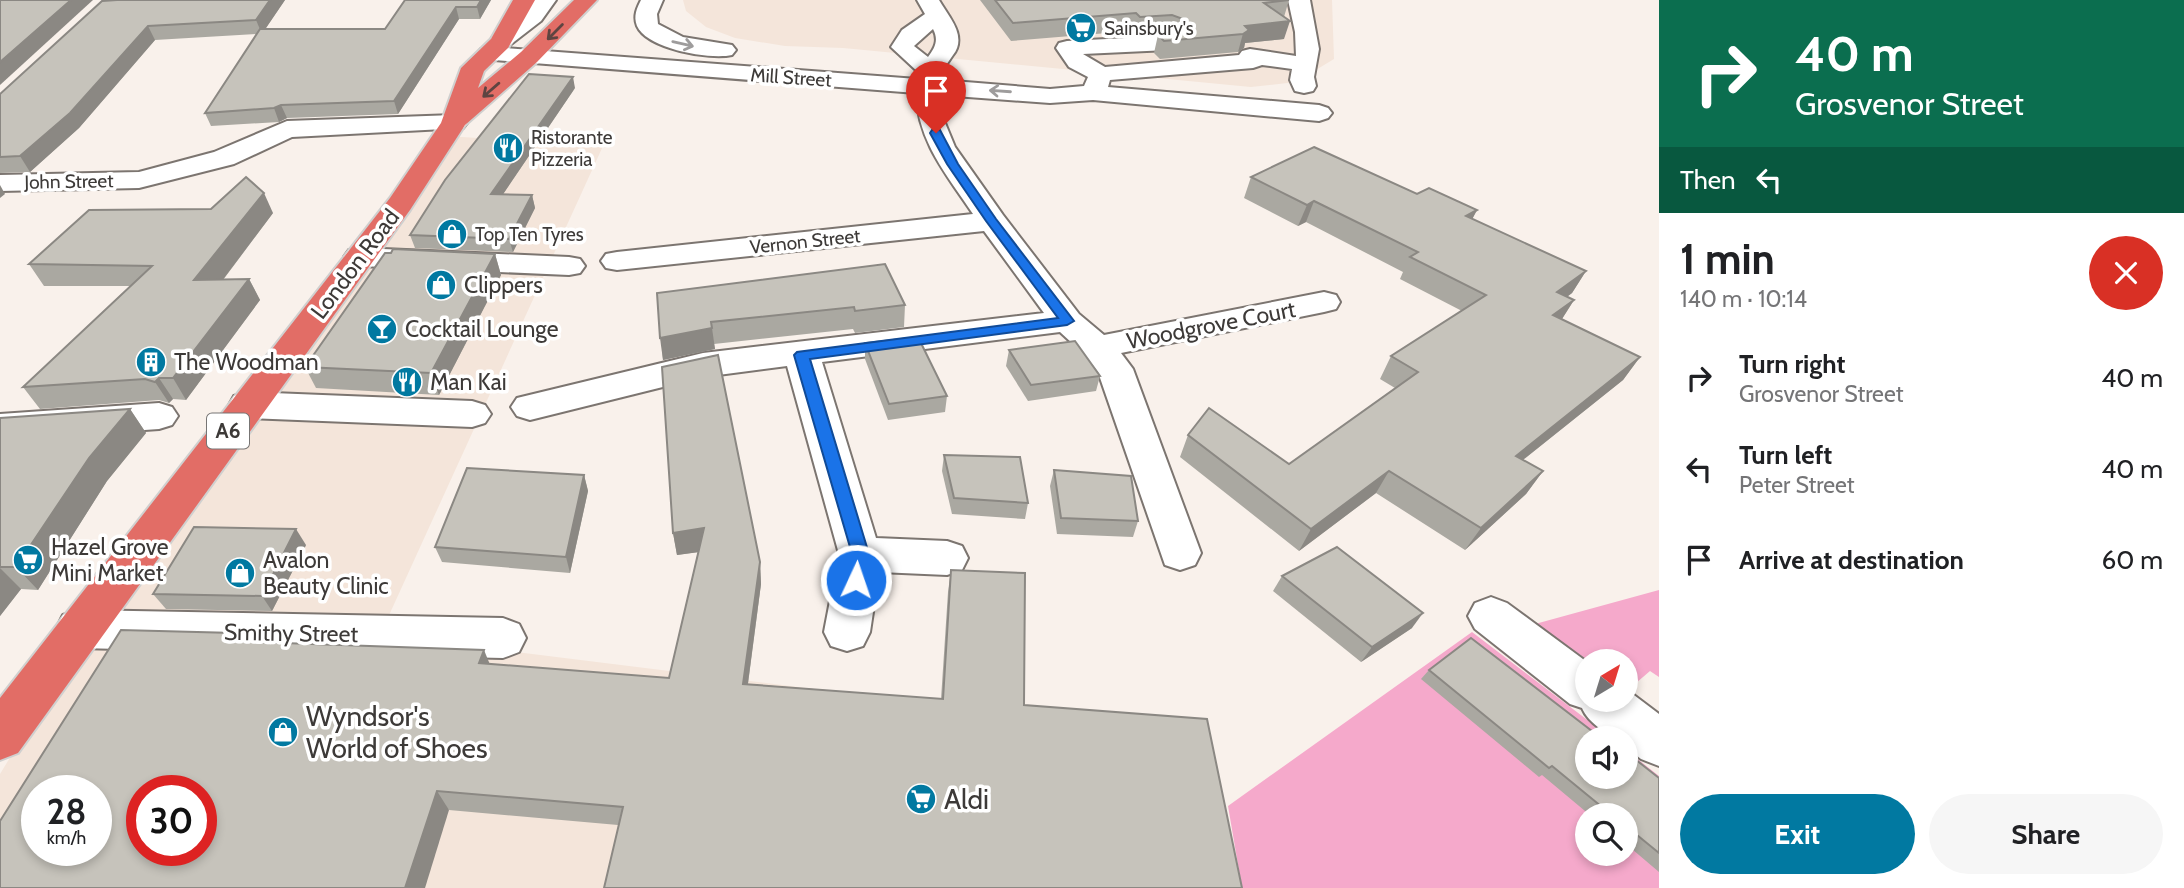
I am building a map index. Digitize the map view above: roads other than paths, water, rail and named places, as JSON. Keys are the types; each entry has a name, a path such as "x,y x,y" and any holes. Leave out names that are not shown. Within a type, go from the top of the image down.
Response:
{"highway":[{"name":"A6","path":"494,49 524,0"},
{"name":"A6","path":"529,57 586,0"},
{"name":"London Road","path":"0,737 400,204 454,123 473,68 494,49"},
{"name":"London Road","path":"454,123 529,57"}],"street":[{"name":"A6","path":"494,49 533,16 545,0"},
{"name":"Mill Street","path":"652,0 646,17 647,24 656,35 701,48 842,60 850,66 1049,96 1097,84 1228,107 1318,113 1302,82 1302,72 1306,64"},
{"path":"1077,62 1241,49 1306,64 1306,33 1299,0"},
{"path":"929,78 892,50 910,35 933,7 948,35 947,48 929,78 930,118 942,147 992,221 1067,321 1106,358 1180,553"},
{"path":"1189,41 1067,48 1097,84 1253,61 1241,49"},
{"name":"Mill Street","path":"494,49 529,57 929,78"},
{"name":"John Street","path":"0,183 139,180 224,158 287,129 454,123"},
{"name":"Vernon Street","path":"617,261 992,221"},
{"path":"360,257 569,266"},
{"name":"Woodgrove Court","path":"1106,358 1324,302"},
{"path":"530,407 703,365 1067,321"},
{"path":"802,355 860,554 847,632"},
{"path":"247,405 472,414"},
{"path":"0,428 159,416"},
{"path":"860,554 947,558"},
{"path":"1491,616 1575,680"},
{"name":"Smithy Street","path":"79,629 503,638"},
{"path":"1618,712 1659,744"}],"place":[{"name":"Sainsbury's","path":"1081,28"},
{"name":"Ristorante Pizzeria","path":"508,148"},
{"name":"Top Ten Tyres","path":"452,234"},
{"name":"Clippers","path":"441,285"},
{"name":"Cocktail Lounge","path":"382,329"},
{"name":"The Woodman","path":"151,362"},
{"name":"Man Kai","path":"407,382"},
{"name":"Hazel Grove Mini Market","path":"28,560"},
{"name":"Avalon Beauty Clinic","path":"240,573"},
{"name":"Wyndsor's World of Shoes","path":"283,732"},
{"name":"Aldi","path":"921,799"}]}
